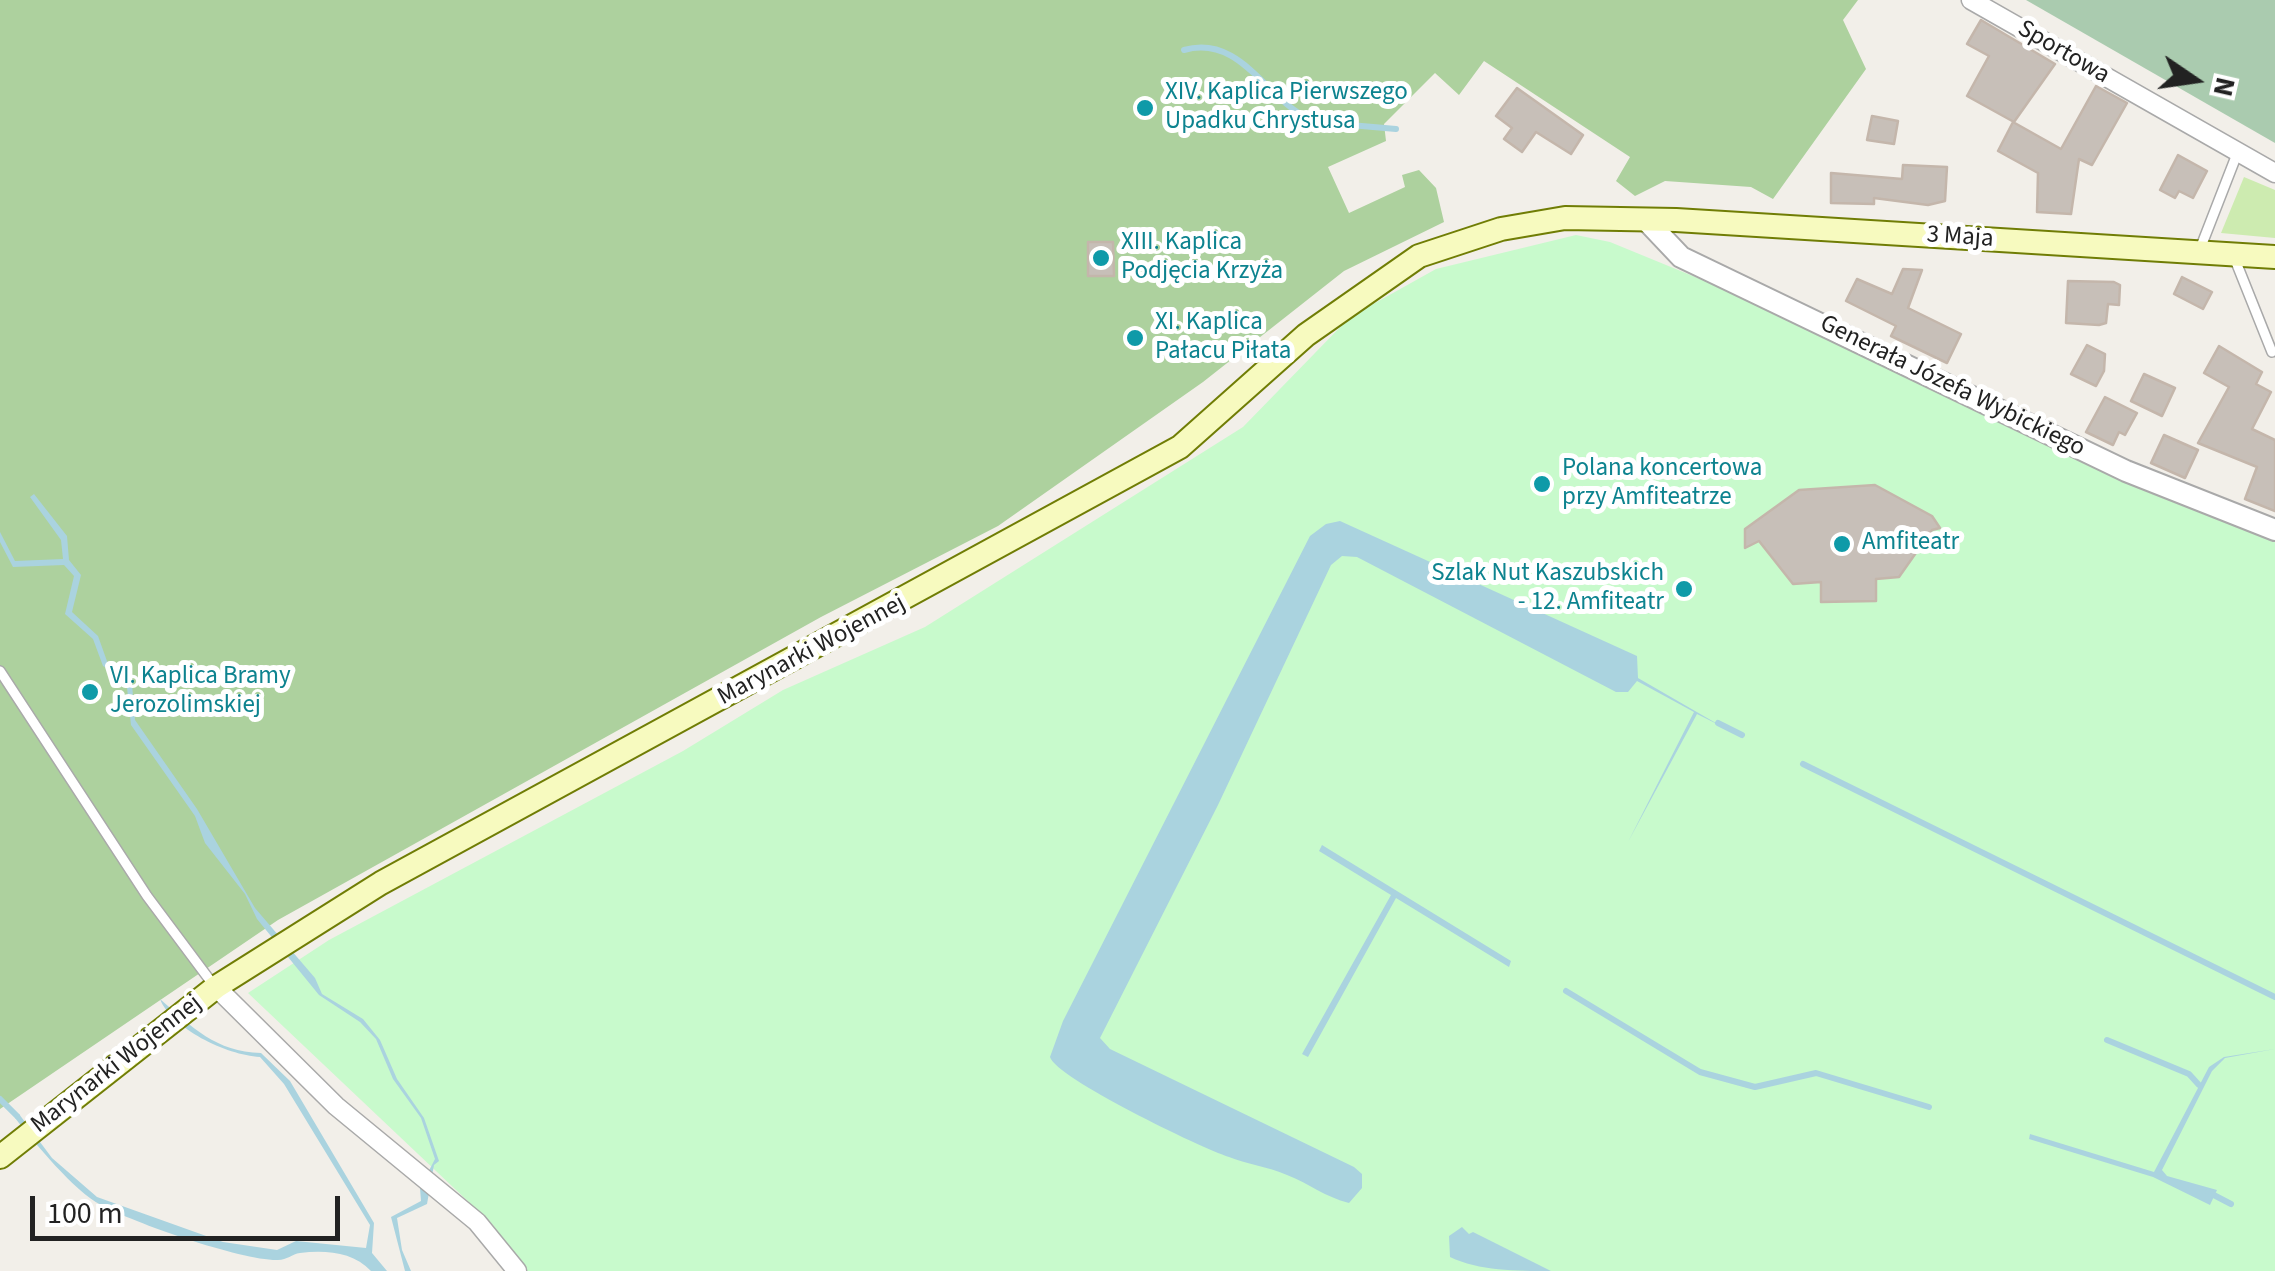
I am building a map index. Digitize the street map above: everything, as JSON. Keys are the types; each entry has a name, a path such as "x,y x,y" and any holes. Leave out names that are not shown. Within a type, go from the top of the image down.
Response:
{"main road":[{"name":"3 Maja","path":"1646,218 2275,257"},
{"name":"Marynarki Wojennej","path":"0,1157 216,987 381,883 1168,454 1306,335 1419,256 1501,229 1547,219 1646,218"}],"street":[{"name":"Sportowa","path":"1970,0 2275,173"},
{"name":"Sportowa","path":"1999,0 2008,21"},
{"name":"Generała Józefa Wybickiego","path":"1646,218 1681,257 2126,471 2275,530"},
{"path":"216,987 336,1106 477,1222 517,1271"}],"lane":[{"path":"2198,252 2237,154"},
{"path":"2233,254 2272,352"},
{"path":"0,671 137,882 216,987"}],"green space":[{"path":"0,0 1858,0 1843,20 1866,69 1773,199 1751,187 1665,181 1635,196 1616,181 1630,157 1484,61 1459,95 1435,73 1384,124 1386,141 1328,167 1349,213 1405,187 1402,175 1419,170 1436,188 1444,222 1344,271 1203,382 998,526 821,617 278,920 0,1109"},
{"path":"2026,0 2275,0 2275,143"},
{"path":"2244,177 2275,190 2275,238 2221,233"},
{"path":"1576,235 1610,242 1783,313 2107,473 2275,540 2275,1271 526,1271 493,1225 248,993 329,940 683,751 783,690 925,627 1243,427 1350,317 1436,269"}],"water":[{"path":"34,494 67,536 69,560 81,575 72,612 98,636 108,664 131,672 135,720 197,809 255,908 315,978 322,994 363,1019 380,1040 397,1079 424,1118 439,1161 434,1165 427,1204 397,1218 402,1250 411,1271 405,1271 391,1217 421,1201 420,1188 435,1159 421,1118 393,1079 376,1039 360,1022 319,995 257,919 245,894 205,843 195,816 131,725 126,678 103,666 93,639 65,614 74,576 64,565 13,567 0,542 0,532 15,561 63,559 61,540 30,497"},
{"path":"1340,521 1637,656 1638,678 1721,726 1697,714 1628,842 1694,712 1637,681 1628,692 1616,692 1357,557 1342,556 1331,565 1218,805 1100,1038 1110,1049 1354,1167 1362,1174 1362,1188 1349,1203 1162,1127 1077,1080 1050,1057 1063,1021 1310,536 1326,524"},
{"path":"1322,845 1511,961 1509,967 1396,898 1308,1057 1302,1054 1391,895 1319,851"},
{"path":"160,999 218,1043 261,1053 290,1081 374,1223 372,1253 387,1271 371,1271 356,1260 329,1252 262,1259 162,1231 90,1198 33,1140 15,1118 19,1114 52,1158 97,1197 223,1242 277,1250 296,1241 366,1248 370,1225 284,1084 260,1057 216,1045 188,1030"},
{"path":"2275,1049 2225,1058 2212,1071 2162,1170 2167,1176 2217,1190 2210,1205 2153,1177 2029,1139 2030,1134 2154,1172 2209,1067 2224,1057"},
{"path":"1462,1227 1469,1234 1473,1232 1551,1271 1485,1268 1450,1257 1449,1236"}],"building":[{"path":"1981,20 2055,64 2014,122 1967,96 1989,56 1967,44"},
{"path":"2096,86 2127,103 2092,165 2079,159 2071,214 2037,212 2038,173 1998,151 2013,122 2061,149"},
{"path":"1517,88 1583,135 1571,154 1536,132 1522,152 1504,139 1512,128 1496,116"},
{"path":"1872,116 1898,121 1894,144 1867,140"},
{"path":"2178,155 2207,171 2193,198 2179,191 2175,198 2160,190"},
{"path":"1903,165 1947,167 1945,201 1928,205 1874,198 1874,204 1831,203 1831,173 1902,179"},
{"name":"XIII. Kaplica Podjęcia Krzyża","path":"1088,242 1113,242 1114,276 1088,276"},
{"path":"1903,269 1922,270 1908,308 1961,334 1947,363 1891,336 1896,326 1846,301 1857,279 1892,294"},
{"path":"2182,277 2212,292 2203,309 2174,294"},
{"path":"2068,281 2120,285 2119,305 2108,304 2106,323 2066,323"},
{"path":"2087,345 2105,354 2104,371 2096,386 2071,374"},
{"path":"2219,346 2262,372 2256,384 2271,392 2252,429 2275,440 2275,511 2245,499 2257,467 2198,443 2229,387 2204,373"},
{"path":"2144,374 2175,388 2162,416 2131,401"},
{"path":"2105,397 2137,413 2125,435 2119,432 2113,445 2086,432"},
{"path":"2164,435 2198,450 2185,478 2151,463"},
{"name":"Amfiteatr","path":"1875,485 1932,516 1940,528 1932,530 1899,577 1876,579 1876,601 1821,602 1821,582 1793,584 1759,541 1745,548 1745,529 1799,490"}],"waterway":[{"path":"1184,50 1222,51 1308,118"},
{"path":"1316,122 1396,129"},
{"path":"1718,723 1742,735"},
{"path":"1803,764 2275,997"},
{"path":"1566,991 1700,1072 1755,1087 1816,1073 1929,1107"},
{"path":"2107,1040 2189,1074 2199,1085"},
{"path":"0,1099 17,1116"},
{"path":"2208,1192 2231,1204"}],"place":[{"name":"XIV. Kaplica Pierwszego Upadku Chrystusa","path":"1145,108"},
{"name":"XIII. Kaplica Podjęcia Krzyża","path":"1101,258"},
{"name":"XI. Kaplica Pałacu Piłata","path":"1135,338"},
{"name":"Polana koncertowa przy Amfiteatrze","path":"1542,484"},
{"name":"Amfiteatr","path":"1842,544"},
{"name":"Szlak Nut Kaszubskich - 12. Amfiteatr","path":"1684,589"},
{"name":"VI. Kaplica Bramy Jerozolimskiej","path":"90,692"}]}
